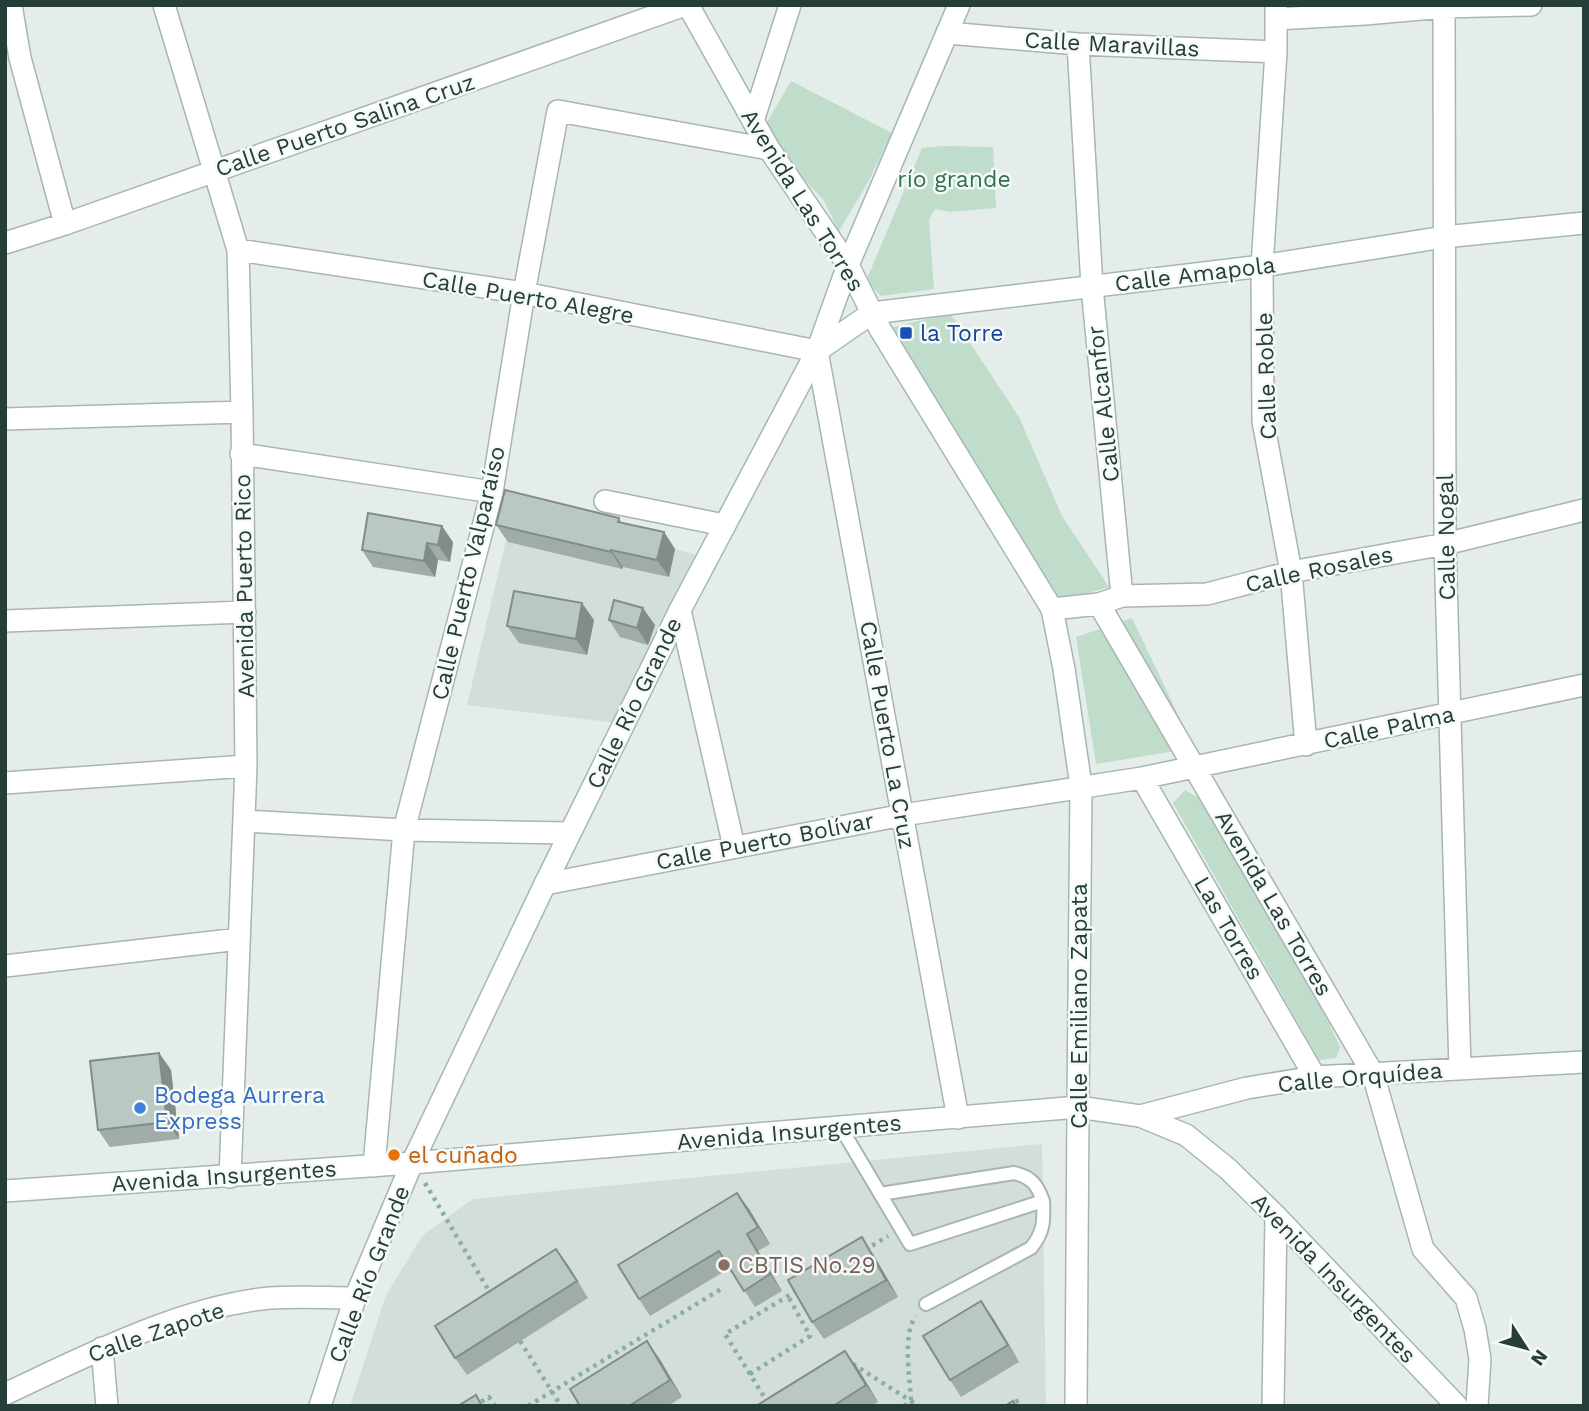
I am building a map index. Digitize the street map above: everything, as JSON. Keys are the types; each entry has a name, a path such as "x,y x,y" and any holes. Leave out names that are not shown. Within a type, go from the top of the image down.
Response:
{"street":[{"path":"11,5 20,58 65,225"},
{"name":"Avenida Puerto Rico","path":"164,5 238,250 246,766 230,1177"},
{"name":"Calle Puerto Salina Cruz","path":"5,243 65,225 687,5"},
{"name":"Avenida Las Torres","path":"687,5 769,149 848,265 872,313 1052,609"},
{"path":"753,121 790,5"},
{"name":"Calle Río Grande","path":"320,1406 355,1298 412,1163 569,833 680,610 817,351 848,265 959,5"},
{"path":"1276,12 1365,14 1444,6 1531,5"},
{"name":"Calle Nogal","path":"1444,6 1446,544 1460,1069"},
{"name":"Calle Roble","path":"1276,12 1276,52 1262,266 1263,421 1291,572 1306,745"},
{"name":"Calle Maravillas","path":"947,33 1078,44 1276,52"},
{"name":"Calle Alcanfor","path":"1078,44 1092,287 1122,596"},
{"name":"Calle Puerto Valparaíso","path":"374,1166 404,830 492,492 524,293 558,111 769,149"},
{"name":"Calle Amapola","path":"817,351 872,313 1262,266 1444,237 1584,223"},
{"name":"Calle Puerto Alegre","path":"238,250 524,293 817,351"},
{"name":"Calle Puerto La Cruz","path":"817,351 958,1118"},
{"path":"5,419 242,412"},
{"path":"241,454 492,492"},
{"path":"605,501 724,525"},
{"name":"Calle Rosales","path":"1052,609 1098,604 1122,596 1206,594 1291,572 1446,544 1584,510"},
{"name":"Avenida Las Torres","path":"1098,604 1373,1074 1423,1249 1466,1298 1480,1359 1477,1406"},
{"name":"Calle Emiliano Zapata","path":"1052,609 1064,669 1081,786 1076,1406"},
{"path":"680,610 734,848"},
{"path":"5,621 245,612"},
{"name":"Calle Palma","path":"1194,767 1584,685"},
{"path":"5,783 246,766"},
{"name":"Calle Puerto Bolívar","path":"545,884 903,815 1142,778 1194,767"},
{"name":"Las Torres","path":"1142,778 1315,1077"},
{"path":"244,821 404,830 569,833"},
{"path":"5,966 239,939"},
{"name":"Calle Orquídea","path":"1140,1116 1247,1088 1315,1077 1584,1062"},
{"name":"Avenida Insurgentes","path":"5,1191 374,1166 1078,1107 1140,1116 1186,1135 1228,1169 1457,1406"},
{"path":"1273,1406 1276,1216"},
{"name":"Calle Zapote","path":"5,1394 102,1348 205,1310 270,1298 355,1298"},
{"path":"102,1348 107,1406"}],"lane":[{"path":"841,1128 910,1244 1043,1201"},
{"path":"880,1194 1014,1173 1028,1176 1038,1186 1043,1201 1044,1226 1040,1237 1031,1248 926,1304"}],"path":[{"path":"412,1163 492,1297"},
{"path":"855,1255 900,1228"},
{"path":"528,1406 723,1288"},
{"path":"780,1398 768,1405 725,1334 799,1289"},
{"path":"750,1374 810,1336 788,1296"},
{"path":"911,1401 908,1340 912,1321 926,1304"},
{"path":"520,1341 561,1406"},
{"path":"845,1359 919,1406"},
{"path":"474,1406 489,1397 495,1406"},
{"path":"1009,1406 1019,1400"},
{"path":"904,1406 911,1401"}],"shaded area":[{"path":"515,502 700,556 617,723 467,705"},
{"name":"CBTIS No.29","path":"1042,1144 1046,1406 350,1406 386,1295 423,1235 473,1199"}],"green space":[{"path":"791,81 892,133 868,182 839,231 823,199 796,172 766,124"},
{"name":"río grande","path":"993,147 996,208 950,212 935,209 929,219 934,289 881,296 866,281 922,148"},
{"path":"950,313 1019,417 1062,516 1109,587 1061,601 886,329"},
{"path":"1132,618 1194,748 1096,764 1076,637"},
{"path":"1185,790 1199,798 1210,800 1316,995 1340,1047 1336,1058 1319,1060 1173,803"}],"building":[{"path":"505,490 664,532 657,560 496,525"},
{"path":"368,513 442,526 438,545 427,543 424,561 362,550"},
{"path":"514,591 582,603 576,639 507,626"},
{"path":"614,600 643,608 637,628 609,620"},
{"name":"Bodega Aurrera Express","path":"159,1053 167,1122 98,1130 90,1061"},
{"path":"737,1193 758,1227 747,1234 770,1274 744,1291 719,1251 639,1299 618,1265"},
{"path":"862,1237 886,1280 812,1322 788,1280"},
{"path":"556,1249 577,1281 455,1358 435,1326"},
{"path":"981,1301 1008,1345 950,1380 923,1336"},
{"path":"647,1341 670,1380 629,1406 580,1406 570,1389"},
{"path":"845,1351 866,1385 833,1406 756,1406"},
{"path":"476,1395 482,1406 458,1406"}],"place":[{"name":"la Torre","path":"906,333"},
{"name":"Bodega Aurrera Express","path":"140,1108"},
{"name":"el cuñado","path":"394,1155"},
{"name":"CBTIS No.29","path":"724,1265"}]}
